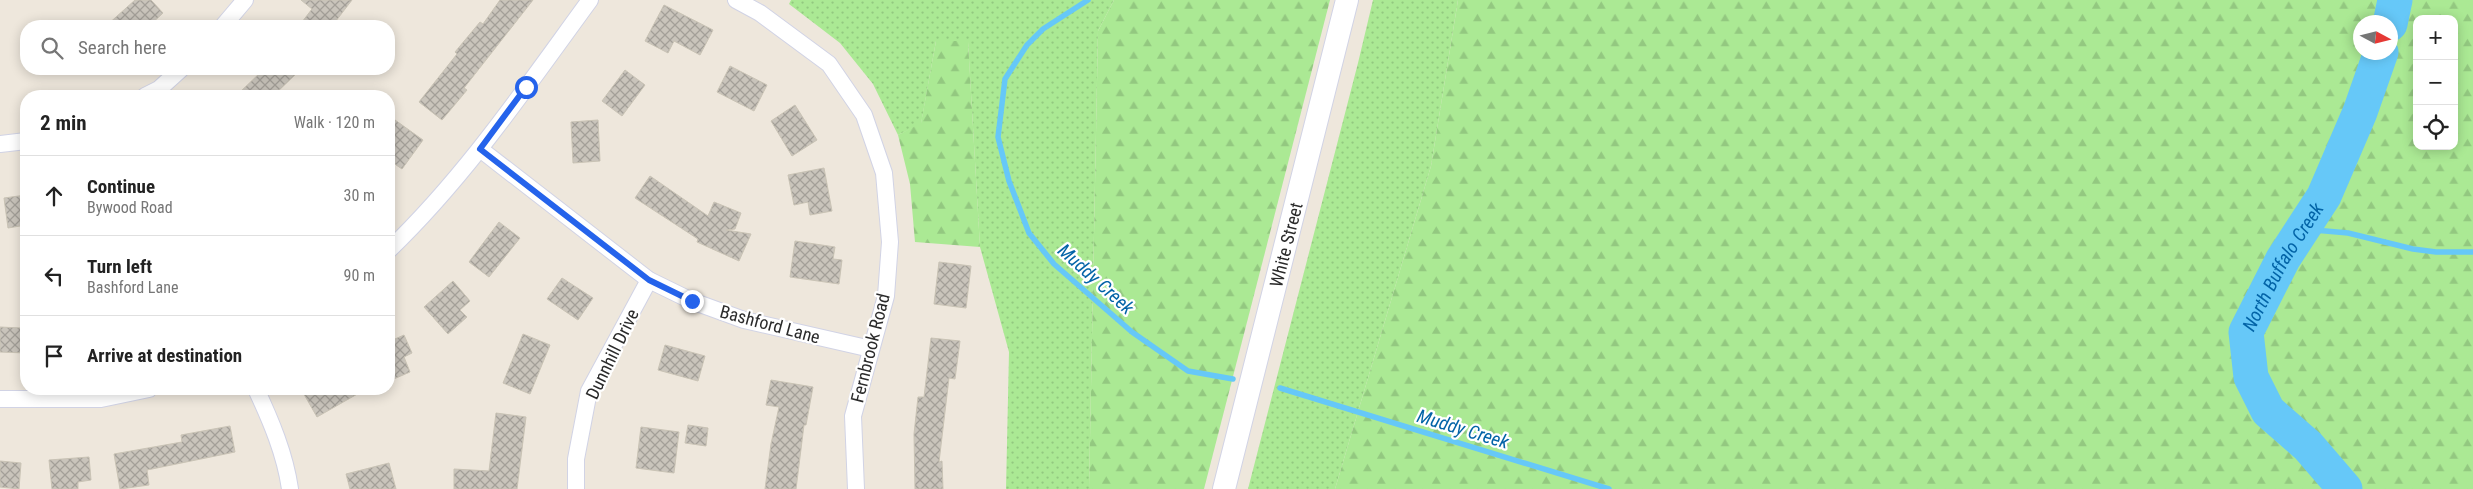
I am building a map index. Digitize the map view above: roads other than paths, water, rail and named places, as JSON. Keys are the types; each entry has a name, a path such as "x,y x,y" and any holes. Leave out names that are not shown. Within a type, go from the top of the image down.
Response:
{"street":[{"path":"227,20 245,0"},
{"path":"395,244 420,220 480,149 590,0"},
{"name":"Fernbrook Road","path":"736,0 760,13 829,64 864,115 884,174 890,242 886,296 853,416 856,489"},
{"name":"White Street","path":"1224,489 1347,0"},
{"path":"157,90 174,75"},
{"path":"0,144 20,142"},
{"name":"Bashford Lane","path":"480,149 649,280 692,301 744,320 871,349"},
{"name":"Dunnhill Drive","path":"576,489 576,459 589,391 649,280"},
{"path":"0,399 100,399 119,395"},
{"path":"259,395 272,423 287,472 290,489"}],"waterway":[{"name":"Muddy Creek","path":"1088,0 1043,29 1027,45 1005,79 998,137 1009,181 1029,233 1054,264 1132,332 1188,371 1233,379"},
{"name":"North Buffalo Creek","path":"2392,15 2395,0"},
{"name":"North Buffalo Creek","path":"2345,489 2308,446 2268,411 2251,377 2246,332 2283,259 2324,196 2360,112 2378,60"},
{"path":"2303,229 2348,233 2413,249 2436,252 2473,252"},
{"name":"Muddy Creek","path":"1280,388 1609,489"}]}
